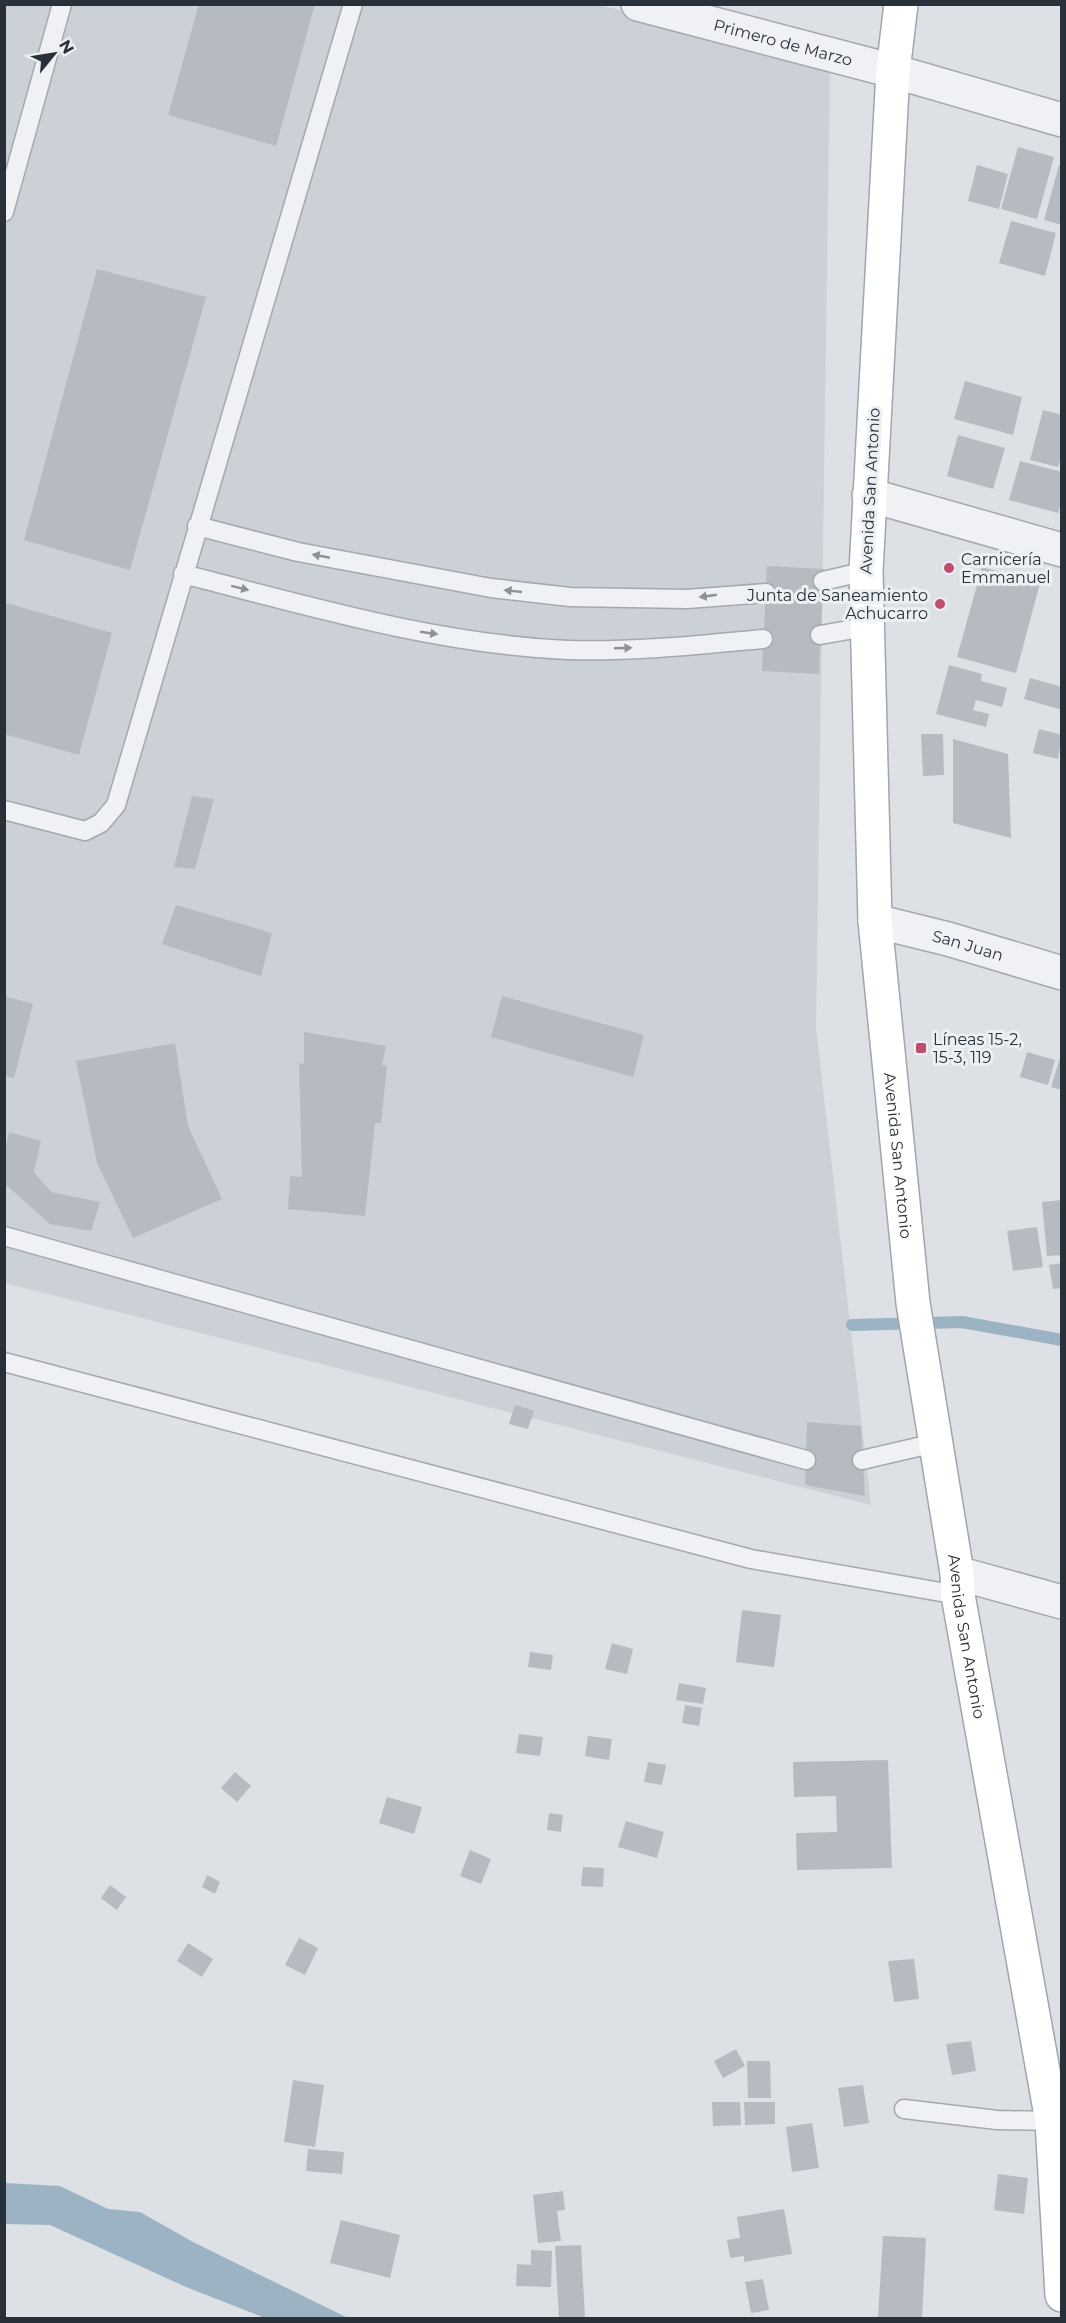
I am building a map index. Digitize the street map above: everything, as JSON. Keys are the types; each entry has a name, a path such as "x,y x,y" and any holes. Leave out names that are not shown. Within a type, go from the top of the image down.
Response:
{"main road":[{"name":"Avenida San Antonio","path":"901,4 893,71 866,571 875,921 885,1049 918,1341 1052,2121 1062,2295"}],"street":[{"name":"Primero de Marzo","path":"638,4 893,71 1062,120"},
{"path":"869,495 1062,550"},
{"name":"San Juan","path":"875,921 948,939 1062,973"},
{"path":"958,1584 1062,1602"}],"lane":[{"path":"4,212 62,4"},
{"path":"4,810 85,831 101,823 116,805 353,4"},
{"path":"197,526 298,552 503,590 570,597 687,599 725,594 766,593"},
{"path":"823,581 866,571"},
{"path":"183,574 394,627 485,641 567,650 686,646 763,639"},
{"path":"820,635 866,627"},
{"path":"4,1236 806,1460"},
{"path":"4,1362 751,1559 958,1584"},
{"path":"862,1460 935,1443"},
{"path":"904,2109 997,2120 1052,2121"}],"shaded area":[{"path":"4,5 599,5 830,63 816,1028 871,1505 5,1283"}],"water":[{"path":"5,2183 60,2186 108,2209 140,2212 193,2242 348,2318 265,2318 186,2287 50,2225 5,2224"}],"building":[{"path":"199,4 315,4 276,146 168,115"},
{"path":"1018,147 1054,157 1037,219 1001,209"},
{"path":"977,165 1008,174 999,209 968,201"},
{"path":"1059,165 1062,166 1062,225 1044,220"},
{"path":"1011,221 1056,233 1045,276 999,263"},
{"path":"97,269 206,297 130,570 24,540"},
{"path":"965,381 1022,397 1013,435 954,419"},
{"path":"1043,410 1062,415 1062,454 1058,467 1030,460"},
{"path":"958,435 1005,448 993,489 947,476"},
{"path":"1020,461 1062,472 1062,500 1058,513 1009,500"},
{"path":"767,566 824,569 819,674 762,671"},
{"path":"982,567 1040,583 1016,673 957,657"},
{"path":"6,603 112,633 79,755 4,734"},
{"path":"949,665 982,674 981,681 1007,688 1002,707 976,700 973,710 989,714 986,727 936,714"},
{"path":"1030,678 1062,687 1062,710 1024,699"},
{"path":"1039,729 1062,735 1058,759 1033,753"},
{"path":"921,734 943,734 944,775 923,776"},
{"path":"953,739 1008,754 1011,838 953,823"},
{"path":"192,796 214,799 195,869 174,867"},
{"path":"176,905 272,933 261,976 162,944"},
{"path":"4,996 33,1004 14,1078 4,1076"},
{"path":"502,996 644,1035 633,1077 491,1037"},
{"path":"304,1032 386,1046 382,1065 387,1066 381,1123 375,1123 365,1216 288,1209 290,1176 302,1177 299,1063 304,1064"},
{"path":"175,1043 188,1126 222,1199 133,1238 97,1163 76,1061"},
{"path":"1027,1052 1055,1060 1048,1085 1020,1077"},
{"path":"1062,1055 1062,1090 1051,1087"},
{"path":"9,1132 41,1141 34,1172 51,1192 100,1202 91,1231 50,1224 4,1183 4,1155"},
{"path":"1062,1200 1062,1255 1047,1256 1042,1202"},
{"path":"1037,1227 1043,1267 1013,1271 1007,1231"},
{"path":"1062,1263 1062,1288 1053,1289 1049,1265"},
{"path":"515,1405 534,1411 528,1429 509,1424"},
{"path":"807,1422 861,1426 865,1496 805,1485"},
{"path":"742,1610 781,1615 774,1667 736,1662"},
{"path":"612,1643 633,1649 627,1674 605,1669"},
{"path":"530,1652 553,1655 551,1670 528,1667"},
{"path":"679,1683 706,1688 703,1704 676,1700"},
{"path":"685,1705 702,1708 699,1726 682,1723"},
{"path":"519,1734 543,1737 540,1756 516,1753"},
{"path":"588,1736 612,1739 609,1760 585,1756"},
{"path":"888,1760 892,1868 797,1870 796,1833 837,1832 836,1796 794,1797 793,1762"},
{"path":"648,1762 666,1765 662,1785 644,1782"},
{"path":"235,1772 251,1786 237,1802 221,1788"},
{"path":"387,1797 422,1807 414,1834 379,1823"},
{"path":"549,1813 563,1815 561,1832 547,1830"},
{"path":"626,1821 664,1832 657,1858 618,1847"},
{"path":"470,1850 491,1859 481,1884 460,1876"},
{"path":"583,1867 604,1868 603,1887 581,1886"},
{"path":"207,1875 220,1882 215,1894 202,1887"},
{"path":"110,1885 126,1897 117,1910 101,1898"},
{"path":"299,1938 318,1948 305,1975 285,1965"},
{"path":"188,1943 213,1959 202,1977 177,1961"},
{"path":"914,1959 919,1999 894,2002 888,1961"},
{"path":"971,2041 976,2071 952,2075 946,2044"},
{"path":"736,2049 745,2066 723,2078 714,2061"},
{"path":"747,2061 770,2061 771,2098 748,2098"},
{"path":"293,2080 324,2085 315,2147 284,2142"},
{"path":"863,2085 869,2123 844,2127 838,2088"},
{"path":"712,2102 740,2102 741,2125 713,2126"},
{"path":"744,2102 775,2102 775,2124 745,2125"},
{"path":"812,2123 819,2168 792,2172 786,2127"},
{"path":"308,2149 344,2152 342,2174 306,2171"},
{"path":"998,2174 1028,2178 1024,2214 994,2210"},
{"path":"563,2191 565,2210 557,2211 561,2241 538,2243 533,2195"},
{"path":"784,2209 792,2254 744,2262 744,2256 730,2258 727,2240 740,2238 737,2217"},
{"path":"341,2220 400,2235 390,2278 330,2263"},
{"path":"883,2236 926,2238 922,2318 878,2317"},
{"path":"581,2245 585,2318 559,2318 555,2246"},
{"path":"531,2250 552,2251 551,2287 516,2286 517,2264 531,2265"},
{"path":"763,2279 769,2310 751,2313 745,2282"}],"waterway":[{"path":"852,1325 962,1322 1062,1340"}],"place":[{"name":"Carnicería Emmanuel","path":"949,568"},
{"name":"Junta de Saneamiento Achucarro","path":"940,604"},
{"name":"Líneas 15-2, 15-3, 119","path":"921,1048"}]}
